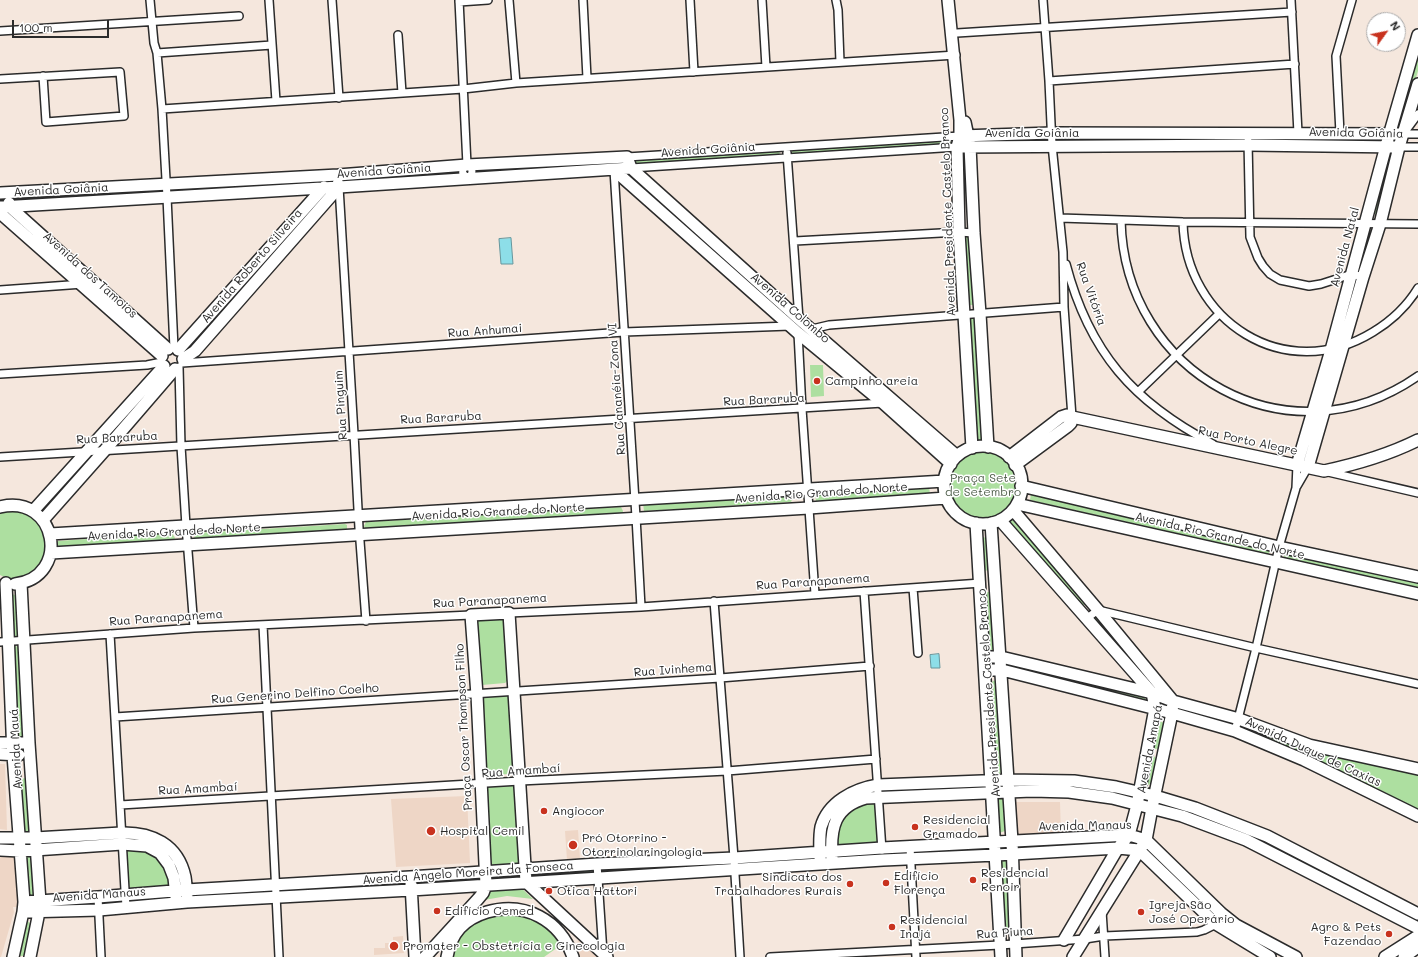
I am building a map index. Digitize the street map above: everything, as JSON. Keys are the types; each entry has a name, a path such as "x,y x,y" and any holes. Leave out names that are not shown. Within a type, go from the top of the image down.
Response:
{"street":[{"path":"150,0 162,109 173,359 181,446 194,628"},
{"path":"269,0 276,101"},
{"path":"332,0 339,98"},
{"path":"468,178 473,172 471,167 467,165 459,1 488,0"},
{"path":"509,0 516,82"},
{"path":"583,0 587,78"},
{"path":"690,0 694,72"},
{"path":"762,0 766,67"},
{"path":"836,0 838,10 840,62"},
{"name":"Avenida Presidente Castelo Branco","path":"948,0 956,55 964,141 972,198 988,447"},
{"name":"Avenida Presidente Castelo Branco","path":"954,0 957,33 956,55"},
{"path":"1012,461 1068,426 1071,423 1072,417 1064,307 1063,252 1052,145 1043,0"},
{"path":"1291,0 1298,133"},
{"path":"1340,133 1336,56 1352,0"},
{"path":"957,33 1292,12"},
{"path":"0,31 238,16"},
{"path":"398,35 402,93"},
{"name":"Avenida Natal","path":"1302,466 1324,411 1343,347 1357,276 1364,223 1418,35"},
{"path":"157,53 272,46"},
{"path":"162,109 463,89 516,82 956,55"},
{"path":"1049,81 1295,64"},
{"path":"0,79 43,76 120,72 124,116 46,122 43,76"},
{"name":"Avenida Natal","path":"1302,466 1312,412 1331,350 1357,276 1380,224 1398,147 1418,84"},
{"path":"1403,134 1418,114"},
{"name":"Avenida Goiânia","path":"4,192 338,175 467,165 612,158 629,162 788,157 1052,133 1248,139 1418,147"},
{"name":"Avenida Goiânia","path":"3,208 614,170 629,162 787,147 964,141 1052,145 1248,139 1298,133 1418,134"},
{"path":"1248,139 1250,237 1258,258 1270,274 1280,280 1309,286 1357,276"},
{"name":"Avenida Presidente Castelo Branco","path":"964,141 959,198 959,232 972,448"},
{"path":"787,147 794,240 802,409 815,594"},
{"path":"612,158 614,170"},
{"name":"Avenida Colombo","path":"629,162 798,329 812,329 954,460"},
{"path":"528,163 529,175"},
{"name":"Avenida Colombo","path":"614,170 883,403 954,460"},
{"name":"Rua Cananéia-Zona VI","path":"614,170 641,607"},
{"path":"324,175 324,187"},
{"path":"338,175 338,187"},
{"name":"Avenida Roberto Silveira","path":"34,511 173,359 324,187"},
{"name":"Rua Pinguim","path":"338,187 359,534 366,621"},
{"name":"Avenida Roberto Silveira","path":"43,520 105,450 173,359 195,351 338,187"},
{"path":"3,208 4,192"},
{"path":"959,198 972,198"},
{"name":"Avenida dos Tamoios","path":"3,208 173,359"},
{"path":"1060,218 1183,222 1418,224"},
{"path":"1121,220 1124,256 1134,292 1141,306 1156,332 1175,355 1210,383 1237,396 1273,407 1312,412 1352,406 1380,397 1418,376"},
{"path":"1183,222 1183,236 1191,269 1208,300 1228,323 1252,338 1282,349 1311,352 1343,347 1366,336 1386,323 1403,308 1418,288"},
{"path":"794,240 959,232 974,233"},
{"name":"Rua Vitória","path":"1063,252 1071,280 1088,327 1096,342 1109,360 1138,392 1163,414 1176,423 1226,450"},
{"path":"0,290 85,282"},
{"path":"798,329 809,335 812,329 829,325 1064,307"},
{"path":"1138,392 1219,314"},
{"name":"Rua Anhumai","path":"0,374 147,365 173,359 349,351 624,332 798,329"},
{"name":"Rua Bararuba","path":"0,457 354,434 802,409 883,403"},
{"name":"Rua Porto Alegre","path":"1072,417 1302,466 1418,493"},
{"path":"1324,471 1384,456 1418,440"},
{"path":"988,447 1000,451 1012,461 1021,478 1021,486 1015,507 996,522 976,523 964,519 953,510 946,498 944,481 954,460 966,450 988,447"},
{"path":"1296,488 1302,466"},
{"path":"1235,731 1256,648 1275,562 1302,466"},
{"name":"Avenida Rio Grande do Norte","path":"50,534 944,481"},
{"name":"Avenida Rio Grande do Norte","path":"1021,486 1279,547 1418,577"},
{"name":"Avenida Rio Grande do Norte","path":"51,553 636,517 809,508 946,498"},
{"path":"0,508 16,506 25,507 34,511 43,520 52,540 51,553 48,561 40,572 30,580 21,583 3,583"},
{"name":"Avenida Rio Grande do Norte","path":"1015,507 1418,594"},
{"name":"Avenida Amapá","path":"1015,507 1173,701 1172,713 1146,840 1073,957"},
{"name":"Avenida Presidente Castelo Branco","path":"996,522 994,583 1002,670 1012,841 1016,957"},
{"name":"Avenida Amapá","path":"996,522 1086,619 1152,694 1155,708 1137,805 1129,835 1118,848 1064,940"},
{"name":"Avenida Presidente Castelo Branco","path":"976,523 986,670 991,793 996,855 1001,957"},
{"name":"Avenida Mauá","path":"3,583 4,641 20,839 23,907 13,957"},
{"name":"Avenida Mauá","path":"21,583 30,776 39,907 30,957"},
{"path":"980,584 994,583"},
{"name":"Rua Paranapanema","path":"4,641 194,628 641,607 980,584"},
{"path":"913,588 918,654"},
{"path":"864,591 883,860"},
{"path":"714,601 735,870 740,957"},
{"path":"1086,619 1098,610 1256,648 1418,684"},
{"path":"509,613 526,882 602,953"},
{"name":"Praça Oscar Thompson Filho","path":"470,615 476,694 486,885"},
{"path":"263,625 279,957"},
{"path":"110,634 126,907"},
{"name":"Avenida Duque de Caxias","path":"985,657 1001,657 1152,694 1238,719 1310,745 1418,769"},
{"name":"Rua Ivinhema","path":"476,694 720,678 870,666"},
{"name":"Avenida Duque de Caxias","path":"986,670 1002,670 1155,708 1235,731 1304,760 1418,816"},
{"name":"Rua Generino Delfino Coelho","path":"115,718 476,694"},
{"path":"0,743 29,743"},
{"path":"1304,760 1310,745"},
{"path":"1147,752 1163,755"},
{"path":"0,754 29,755"},
{"name":"Rua Amambaí","path":"120,805 727,770 876,759"},
{"path":"15,777 30,776"},
{"path":"1418,914 1267,836 1229,820 1176,801 1092,783 1008,780 878,785 866,787 850,794 831,809 821,827 820,858 832,857 832,830 835,821 848,805 857,801 878,797 1009,792 1069,792 1112,798 1182,816 1246,840 1418,928"},
{"name":"Avenida Manaus","path":"832,857 882,848 1129,835 1146,840 1221,913 1236,925 1296,957"},
{"path":"0,838 122,838 147,846 160,854 171,869 181,890 182,903"},
{"path":"0,850 36,850 122,838"},
{"path":"910,847 916,957"},
{"name":"Avenida Manaus","path":"832,857 883,860 1118,848 1139,850"},
{"path":"1139,850 1216,924 1256,954 1270,957"},
{"name":"Avenida Manaus","path":"39,907 98,897 181,890 410,877 597,864 734,858 820,858"},
{"name":"Avenida Ângelo Moreira da Fonseca","path":"182,903 735,870 820,858"},
{"path":"1304,869 1310,859"},
{"path":"597,864 602,953"},
{"path":"410,877 415,957"},
{"path":"414,945 427,955 483,893 486,885"},
{"path":"468,886 473,890 478,898"},
{"path":"98,897 102,957"},
{"name":"Avenida Manaus","path":"23,907 99,910 182,903"},
{"path":"453,926 491,911 509,908 526,910 544,919 556,922 602,953"},
{"path":"1102,910 1105,957"},
{"path":"447,953 459,929 473,917"},
{"path":"1216,924 1223,918 1236,925"},
{"path":"544,919 564,938 573,957"},
{"name":"Rua Piuna","path":"770,957 1000,945 1085,939 1104,936 1197,932 1216,924"},
{"path":"447,953 453,926"},
{"path":"1385,957 1418,936"},
{"path":"1404,957 1418,947"}],"shaded area":[{"path":"0,764 5,764 7,830 0,829"},
{"name":"Hospital Cemil","path":"467,796 470,863 396,867 391,799"},
{"path":"1014,802 1060,802 1061,834 1015,834"},
{"name":"Pró Otorrino - Otorrinolaringologia","path":"578,830 580,859 567,860 565,831"},
{"path":"0,856 14,857 19,907 13,907 14,912 1,957 0,957"},
{"name":"Promater - Obstetrícia e Ginecologia","path":"403,936 404,953 374,955 374,948 385,948 385,943 393,943 393,937"},
{"path":"578,939 598,957 579,957 577,945"}],"green space":[{"path":"1418,50 1418,71 1403,121 1398,120"},
{"path":"1244,135 1244,141 1056,142 1056,136"},
{"path":"1254,135 1380,135 1380,142 1254,142"},
{"path":"949,140 951,142 949,145 792,154 792,150"},
{"path":"779,151 780,153 778,156 634,165 631,160"},
{"path":"959,153 966,153 969,193 961,194"},
{"path":"1386,155 1392,156 1376,214 1371,212"},
{"path":"477,168 523,168 522,170 476,174 475,170"},
{"path":"456,170 457,174 343,181 344,179"},
{"path":"629,172 790,314 787,317 627,175"},
{"path":"322,181 322,183 170,192 170,188"},
{"path":"157,189 158,193 15,201 13,198"},
{"path":"323,196 325,199 184,353 182,351"},
{"path":"963,237 969,237 974,305 968,305"},
{"path":"969,317 977,317 985,444 976,444"},
{"name":"Campinho areia","path":"810,365 823,365 824,396 811,397"},
{"name":"Praça Sete de Setembro","path":"983,452 996,454 1011,467 1014,472 1016,485 1014,498 1001,513 996,516 983,518 970,516 955,503 952,498 950,485 952,472 965,457 970,454"},
{"path":"87,457 90,461 43,514 39,511"},
{"path":"929,487 930,494 816,501 815,493"},
{"path":"791,494 793,498 791,502 644,511 643,503"},
{"path":"1031,494 1270,548 1269,554 1030,500"},
{"path":"621,507 623,511 622,515 366,530 364,526 366,522"},
{"path":"7,511 25,513 34,518 44,533 46,540 45,555 42,561 31,572 18,578 9,578 0,575 0,513"},
{"path":"1013,518 1017,518 1086,603 1083,606 1009,523"},
{"path":"347,525 347,530 195,540 194,538 196,533"},
{"path":"172,533 175,538 174,541 57,548 56,545 58,541"},
{"path":"982,537 987,540 989,570 984,571"},
{"path":"1285,551 1418,582 1418,588 1284,557"},
{"path":"990,592 991,595 995,648 990,651 988,649 984,593"},
{"path":"12,594 17,596 18,634 17,637 14,638 12,637"},
{"path":"504,616 508,680 505,683 482,685 480,684 475,618"},
{"path":"1096,616 1154,685 1152,686 1093,620"},
{"path":"16,646 20,649 23,739 17,739 12,648"},
{"path":"1008,663 1145,697 1145,701 1007,668"},
{"path":"996,680 998,682 1003,771 999,774 996,770 991,684"},
{"path":"483,695 509,696 514,771 511,774 489,775 486,773 481,700"},
{"path":"1158,721 1165,723 1161,748 1155,749 1152,746"},
{"path":"1244,725 1302,747 1301,753 1242,728"},
{"path":"1312,751 1418,775 1418,813 1310,757 1309,754"},
{"path":"1151,756 1154,756 1157,760 1152,783 1148,785 1146,784"},
{"path":"24,778 26,779 29,833 23,833 20,781"},
{"path":"982,783 982,790 883,794 883,787"},
{"path":"511,785 515,787 520,861 517,865 493,866 491,862 486,790 489,786"},
{"path":"997,798 1003,799 1005,831 999,833"},
{"path":"876,802 877,843 838,845 836,843 837,827 841,819 856,804"},
{"path":"1162,802 1234,828 1303,860 1300,865 1160,807"},
{"path":"1112,839 1113,845 1018,850 1018,845"},
{"path":"983,845 984,852 915,856 915,849"},
{"path":"127,850 143,850 155,856 163,864 171,887 130,891 126,853"},
{"path":"26,856 29,856 32,860 33,897 29,897"},
{"path":"999,859 1006,860 1010,932 1004,934"},
{"path":"720,864 610,871 607,868"},
{"path":"1313,865 1418,919 1418,924 1311,869"},
{"path":"590,869 590,874 534,878 534,873"},
{"path":"401,882 401,887 286,891 286,889"},
{"path":"518,885 533,899 507,896 484,900 493,887"},
{"path":"517,913 546,925 561,945 544,957 450,957 462,935 468,927 475,922 492,916"},
{"path":"25,921 28,921 31,925 25,954 20,956 18,954"}],"water":[{"path":"511,238 513,264 501,264 499,239"},
{"path":"939,654 940,668 931,668 930,655"}],"place":[{"name":"Campinho areia","path":"817,381"},
{"name":"Angiocor","path":"544,811"},
{"name":"Residencial Gramado","path":"915,827"},
{"name":"Hospital Cemil","path":"431,831"},
{"name":"Pró Otorrino - Otorrinolaringologia","path":"573,845"},
{"name":"Residencial Renoir","path":"973,880"},
{"name":"Edifício Florença","path":"886,883"},
{"name":"Sindicato dos Trabalhadores Rurais","path":"850,884"},
{"name":"Otica Hattori","path":"549,891"},
{"name":"Edifício Cemed","path":"437,911"},
{"name":"Igreja São José Operário","path":"1141,912"},
{"name":"Residencial Inajá","path":"892,927"},
{"name":"Agro & Pets Fazendao","path":"1389,934"},
{"name":"Promater - Obstetrícia e Ginecologia","path":"394,946"}]}
